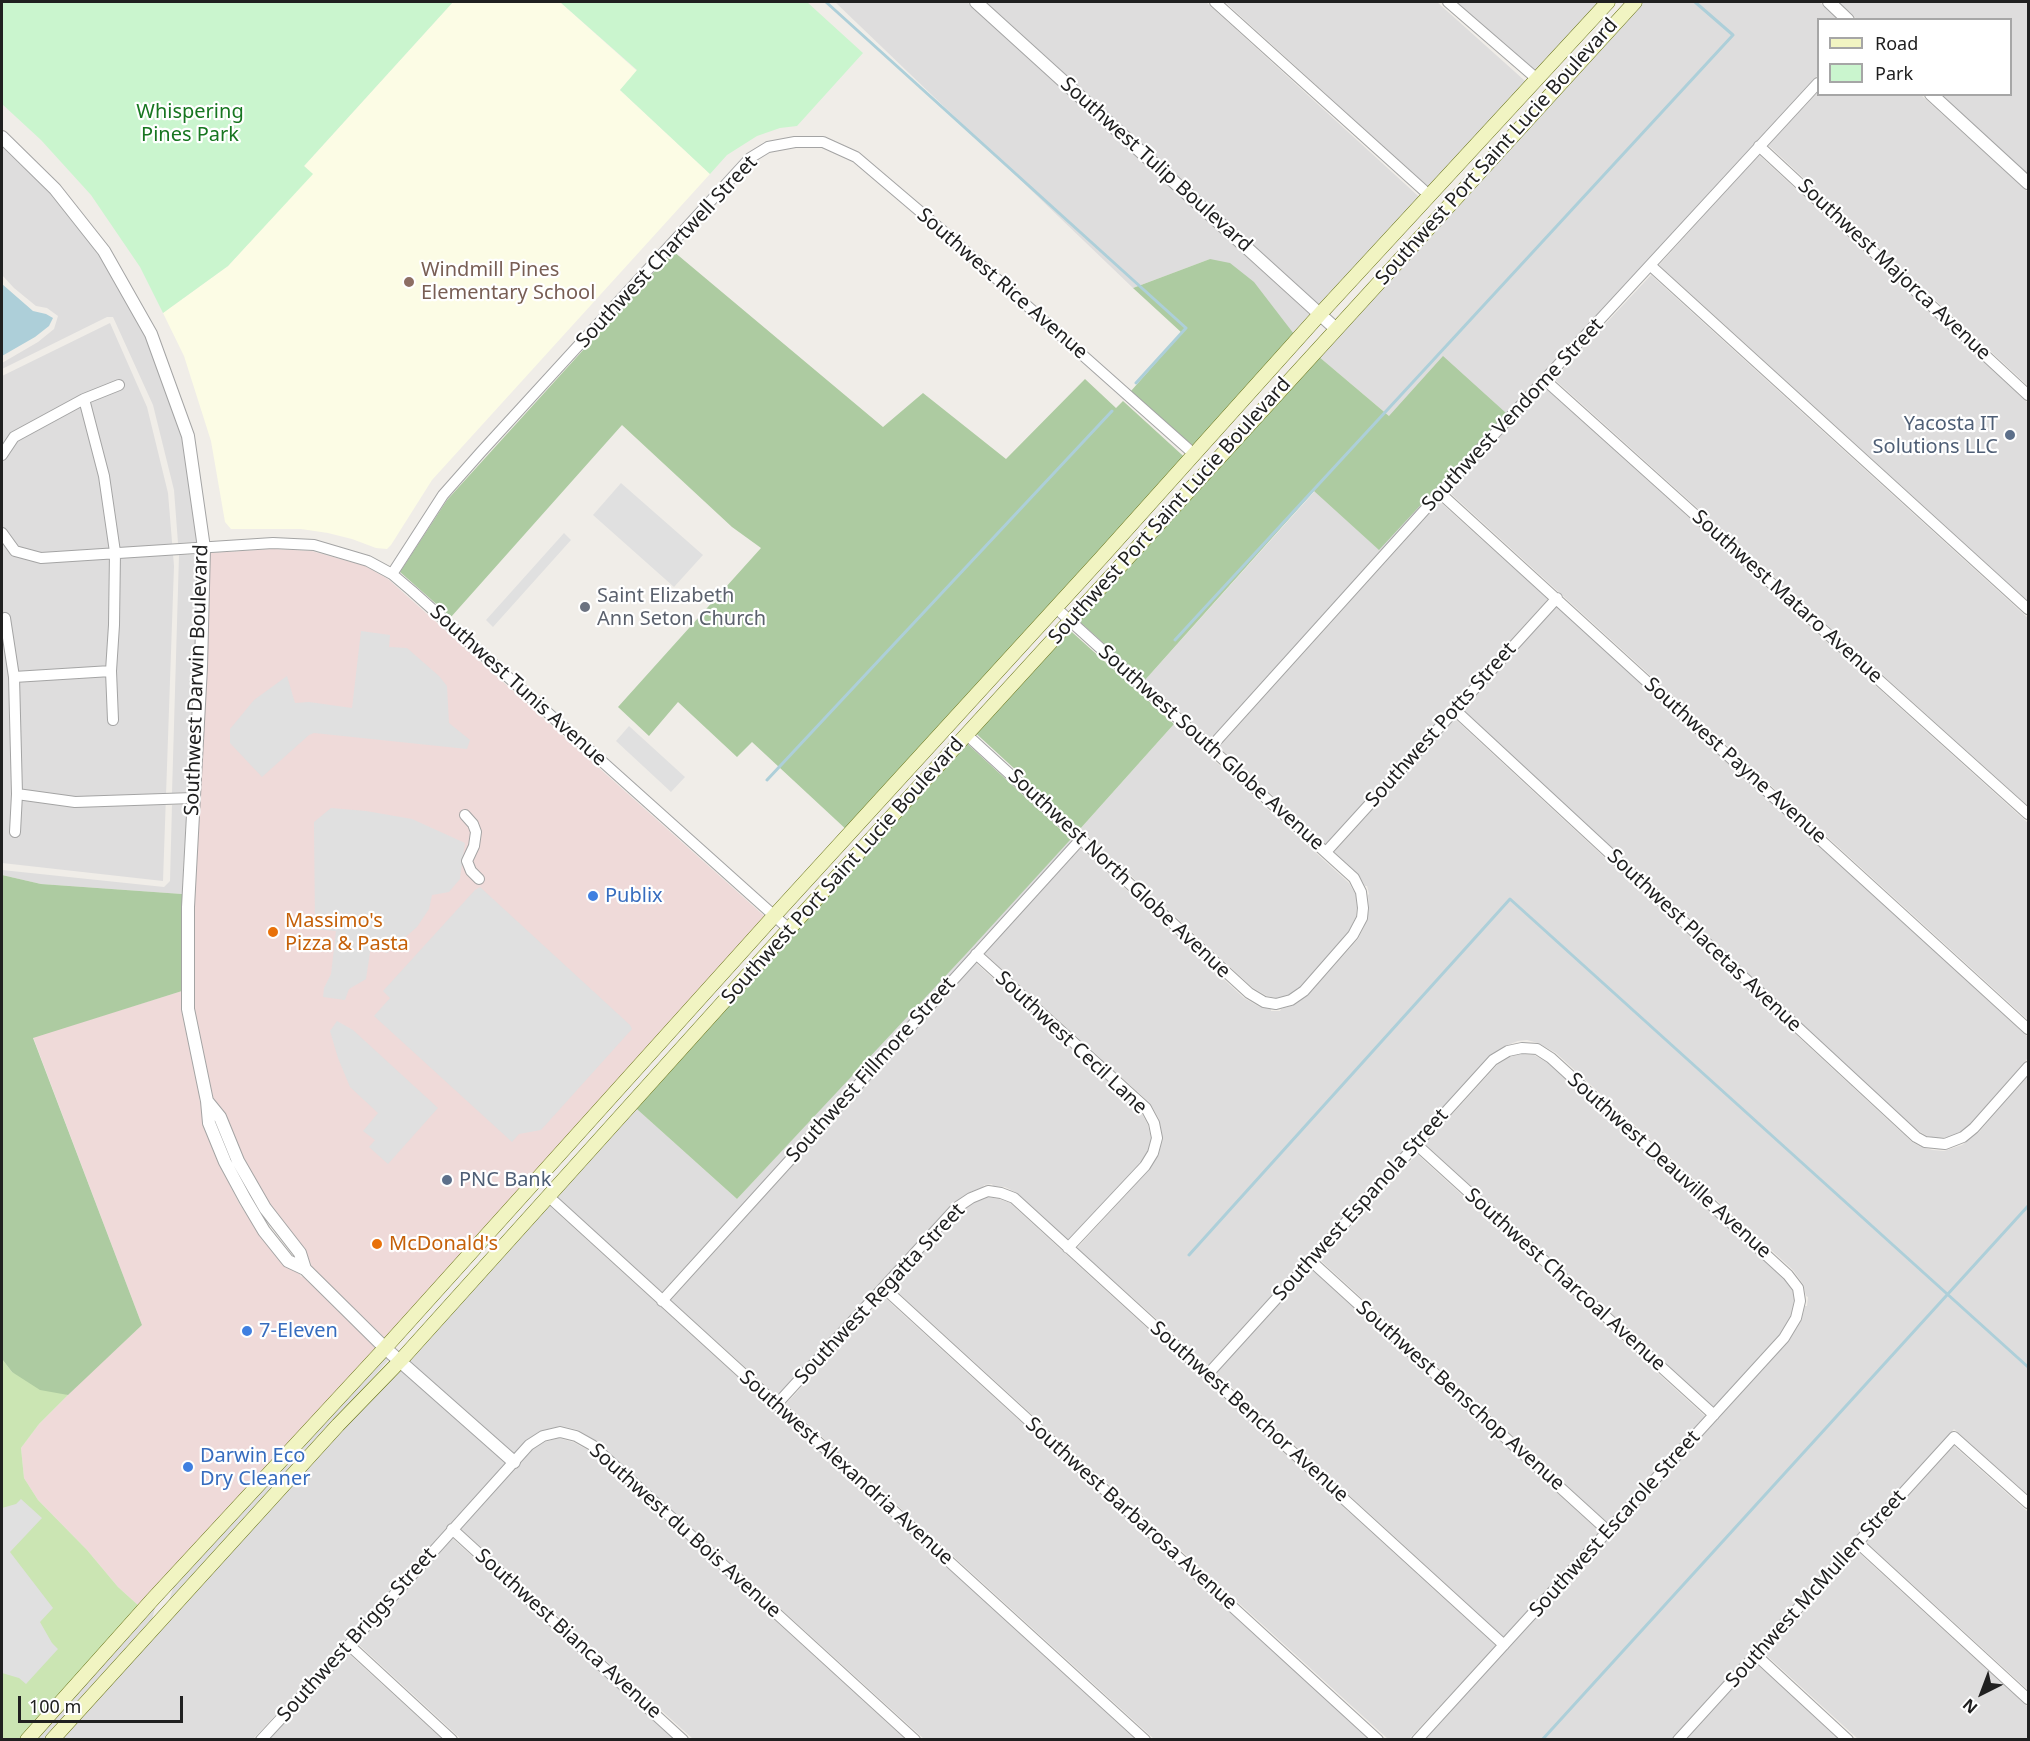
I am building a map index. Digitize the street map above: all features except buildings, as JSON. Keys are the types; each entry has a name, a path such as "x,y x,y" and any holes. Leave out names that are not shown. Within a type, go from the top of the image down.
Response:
{"main road":[{"name":"Southwest Port Saint Lucie Boulevard","path":"27,1740 168,1582 385,1348 559,1153 1195,455 1320,314 1608,2"},
{"name":"Southwest Port Saint Lucie Boulevard","path":"52,1740 157,1623 401,1360 1335,328 1635,2"},
{"path":"548,1196 559,1153"},
{"path":"157,1623 168,1582"}],"street":[{"name":"Southwest Tulip Boulevard","path":"976,2 1335,328"},
{"path":"1215,2 1429,195"},
{"path":"1448,2 1537,79"},
{"path":"1829,2 1846,18"},
{"name":"Southwest Vendome Street","path":"1210,748 1440,493 1817,84"},
{"path":"1933,96 2028,183"},
{"name":"Southwest Darwin Boulevard","path":"2,137 55,189 104,251 151,334 188,436 204,548 201,668 188,907 188,1009 207,1101 220,1118 238,1161 265,1208 300,1253 305,1269 385,1348 514,1462"},
{"name":"Southwest Rice Avenue","path":"795,142 823,142 856,157 943,231 1195,455"},
{"name":"Southwest Chartwell Street","path":"392,574 443,495 750,158 768,147 795,142"},
{"name":"Southwest Majorca Avenue","path":"1759,146 2028,394"},
{"path":"1651,266 2028,609"},
{"name":"Southwest Mataro Avenue","path":"1545,380 2028,814"},
{"path":"2,454 14,437 84,399 119,385"},
{"path":"84,399 104,476 115,552 111,671 113,720"},
{"name":"Southwest Payne Avenue","path":"1440,493 2028,1029"},
{"name":"Southwest Tunis Avenue","path":"2,534 15,551 41,558 273,543 314,545 368,561 392,574 789,929"},
{"name":"Southwest Potts Street","path":"1326,852 1557,598"},
{"name":"Southwest South Globe Avenue","path":"1056,608 1326,852 1354,878 1362,892"},
{"path":"5,618 14,677 17,794 15,832"},
{"path":"14,677 111,671"},
{"name":"Southwest Placetas Avenue","path":"1455,710 1907,1130 1925,1142 1945,1144 1964,1137 2028,1067"},
{"name":"Southwest North Globe Avenue","path":"967,735 1249,993 1264,1002 1276,1004 1291,1000 1304,991 1353,935 1362,918 1362,892"},
{"path":"17,794 75,802 193,798"},
{"path":"465,815 473,824 476,832 474,846 467,861 471,871 479,879"},
{"name":"Southwest Fillmore Street","path":"662,1301 1081,839"},
{"name":"Southwest Cecil Lane","path":"976,954 1146,1108 1154,1123 1157,1138 1153,1153 1145,1166 1068,1248"},
{"name":"Southwest Espanola Street","path":"1208,1374 1493,1060 1508,1051 1522,1048"},
{"name":"Southwest Deauville Avenue","path":"1522,1048 1537,1049 1551,1058 1788,1275 1798,1288 1800,1301"},
{"name":"Southwest Charcoal Avenue","path":"1417,1145 1714,1415"},
{"name":"Southwest Benchor Avenue","path":"988,1191 1001,1192 1014,1198 1504,1645"},
{"name":"Southwest Regatta Street","path":"777,1404 956,1208 988,1191"},
{"name":"Southwest Alexandria Avenue","path":"548,1196 1145,1740"},
{"name":"Southwest Benschop Avenue","path":"1311,1261 1608,1531"},
{"name":"Southwest Barbarosa Avenue","path":"884,1288 1378,1740"},
{"name":"Southwest Escarole Street","path":"1417,1740 1784,1338 1796,1318 1800,1301"},
{"name":"Southwest du Bois Avenue","path":"452,1529 529,1444 543,1436 560,1432 576,1436 592,1445 915,1740"},
{"name":"Southwest McMullen Street","path":"1678,1740 1954,1437 2028,1503"},
{"name":"Southwest Briggs Street","path":"261,1740 452,1529"},
{"name":"Southwest Bianca Avenue","path":"452,1529 683,1740"},
{"path":"1858,1543 2028,1699"},
{"path":"349,1645 452,1740"},
{"path":"1756,1655 1848,1740"}],"shaded area":[{"name":"Windmill Pines Elementary School","path":"453,2 560,2 637,71 620,90 710,174 432,480 387,549 376,548 328,533 301,529 231,529 225,522 211,441 184,356 163,313 228,266 312,174 304,166"},
{"path":"835,2 967,2 1320,324 1303,343 1210,259 1133,288"},
{"path":"986,2 1206,2 1428,205 1328,315"},
{"path":"1225,2 1437,2 1534,89 1437,195"},
{"path":"1456,2 1613,2 1543,80"},
{"path":"1628,2 1819,2 1838,18 1817,18 1817,76 1440,485 1210,739 1145,680 1315,491 1389,416 1311,350"},
{"path":"1838,2 2028,2 2028,175 1941,96 2012,96 2012,18 1856,18"},
{"path":"1817,93 1817,96 1922,96 2028,192 2028,386 1768,145"},
{"path":"2,146 51,193 99,255 146,337 182,438 197,542 178,543 174,490 153,405 113,317 107,317 2,369 2,363 38,342 54,329 58,316 47,308 36,306 2,275"},
{"path":"1759,155 2028,403 2028,601 1659,265"},
{"path":"1651,275 2028,618 2028,806 1554,379"},
{"path":"110,323 147,407 168,493 174,566 163,881 2,863 2,376"},
{"path":"1545,388 2028,823 2028,1020 1449,492"},
{"path":"621,483 703,555 674,587 593,515"},
{"path":"1440,502 1548,599 1326,844 1219,747"},
{"path":"564,533 571,540 493,627 486,620"},
{"path":"273,549 312,551 365,566 388,579 771,922 386,1339 312,1267 305,1249 270,1204 243,1158 225,1115 213,1098 194,1007 194,906 207,667 210,553"},
{"path":"198,554 195,668 187,792 172,793 179,555"},
{"path":"1556,606 2028,1037 2028,1058 1970,1124 1960,1132 1952,1137 1936,1138 1927,1136 1911,1126 1463,710"},
{"path":"361,631 390,635 389,647 407,648 439,676 447,686 449,723 470,740 467,749 314,733 262,777 230,743 230,729 254,700 287,676 295,703 309,702 352,708"},
{"path":"1455,719 1912,1142 1921,1147 1944,1151 1962,1145 1979,1132 2028,1075 2028,1495 1954,1429 1671,1739 1425,1739 1788,1342 1801,1321 1808,1297 1803,1284 1793,1270 1556,1053 1538,1043 1527,1040 1518,1041 1505,1046 1489,1057 1208,1365 1077,1248 1149,1170 1158,1156 1163,1139 1159,1119 1150,1103 984,953 1081,848 1244,998 1260,1007 1271,1009 1271,1011 1280,1011 1294,1005 1308,995 1358,939 1367,921 1369,894 1367,886 1358,874 1334,852"},
{"path":"1174,724 1349,883 1356,895 1356,917 1348,932 1300,987 1289,995 1276,998 1253,988 1080,829"},
{"path":"629,726 685,777 671,792 616,741"},
{"path":"187,804 182,894 41,884 2,875 2,870 164,887 170,881 172,805"},
{"path":"331,808 412,819 465,843 460,879 449,892 432,895 429,909 417,927 387,953 371,946 366,979 349,989 345,1000 323,997 324,988 331,974 336,931 315,929 314,822"},
{"path":"1071,839 1073,840 662,1292 550,1190 629,1102 737,1199"},
{"path":"480,887 632,1029 541,1130 519,1134 512,1142 374,1016 390,998 383,991"},
{"path":"976,963 1141,1112 1148,1125 1151,1138 1148,1151 1140,1163 1068,1240 1017,1193 1005,1187 984,1185 968,1193 952,1204 777,1396 671,1300"},
{"path":"182,990 201,1098 199,1100 202,1103 203,1124 220,1166 239,1203 283,1265 300,1274 301,1277 303,1276 377,1348 167,1576 164,1575 139,1606 118,1587 87,1550 38,1500 24,1478 21,1448 39,1424 142,1325 33,1037"},
{"path":"337,1021 353,1030 438,1108 388,1164 369,1147 375,1140 363,1131 378,1113 350,1087 330,1031"},
{"path":"1522,1054 1534,1055 1548,1063 1784,1279 1793,1291 1794,1302 1791,1316 1780,1334 1714,1407 1425,1144 1497,1065 1509,1057"},
{"path":"1417,1154 1705,1416 1608,1523 1320,1260"},
{"path":"988,1197 1010,1203 1496,1646 1409,1739 1388,1739 892,1287 960,1212"},
{"path":"542,1199 1135,1739 924,1739 596,1441 578,1430 561,1426 540,1431 525,1441 345,1641 253,1739 60,1740 161,1630 162,1626"},
{"path":"1311,1269 1600,1532 1504,1637 1216,1373"},
{"path":"884,1297 1369,1739 1154,1739 786,1404"},
{"path":"385,1356 389,1359 340,1416 169,1601 174,1585"},
{"path":"559,1438 588,1450 905,1739 693,1739 461,1529 533,1449"},
{"path":"1954,1446 2028,1512 2028,1690 1866,1542"},
{"path":"21,1499 42,1518 10,1552 53,1608 40,1622 58,1649 26,1684 19,1678 2,1673 2,1508 16,1504"},
{"path":"452,1538 674,1739 461,1739 358,1644"},
{"path":"1858,1552 2028,1707 2028,1739 1858,1739 1765,1654"},
{"path":"156,1604 152,1620 44,1739 35,1740"},
{"path":"349,1654 442,1739 269,1739"},
{"path":"1756,1663 1839,1739 1686,1739"}],"green space":[{"name":"Whispering Pines Park","path":"2,2 453,2 304,166 313,174 228,266 163,313 140,267 91,195 41,140 2,104"},
{"path":"560,2 807,2 863,53 797,126 780,128 757,136 727,155 710,174 620,90 637,70"},
{"path":"673,251 883,427 923,393 1006,459 1085,379 1116,408 1123,401 1192,464 849,832 752,742 737,757 678,702 649,736 618,707 761,548 732,527 622,425 451,617 400,572 447,500"},
{"path":"1210,259 1230,263 1254,282 1297,338 1201,454 1131,391 1182,333 1133,288"},
{"path":"1311,350 1389,416 1443,356 1506,413 1379,550 1314,491 1145,680 1071,614"},
{"path":"1063,624 1174,724 1080,829 969,727"},
{"path":"960,737 1071,839 737,1199 629,1102"},
{"path":"2,875 41,884 182,894 182,991 33,1038 142,1325 68,1395 40,1390 12,1372 2,1359"},
{"path":"2,1359 12,1372 68,1395 39,1424 21,1448 24,1478 38,1500 87,1550 118,1587 139,1606 20,1740 2,1739"}],"water":[{"path":"2,284 33,311 53,318 49,326 35,337 2,356"}],"waterway":[{"path":"826,2 1186,328 1136,383"},
{"path":"1175,640 1733,35 1695,2"},
{"path":"767,780 1112,411"},
{"path":"1189,1255 1510,899 2028,1367"},
{"path":"1542,1740 2028,1206"}],"place":[{"name":"Windmill Pines Elementary School","path":"409,282"},
{"name":"Yacosta IT Solutions LLC","path":"2010,435"},
{"name":"Saint Elizabeth Ann Seton Church","path":"585,607"},
{"name":"Publix","path":"593,896"},
{"name":"Massimo's Pizza & Pasta","path":"273,932"},
{"name":"PNC Bank","path":"447,1180"},
{"name":"McDonald's","path":"377,1244"},
{"name":"7-Eleven","path":"247,1331"},
{"name":"Darwin Eco Dry Cleaner","path":"188,1467"}]}
